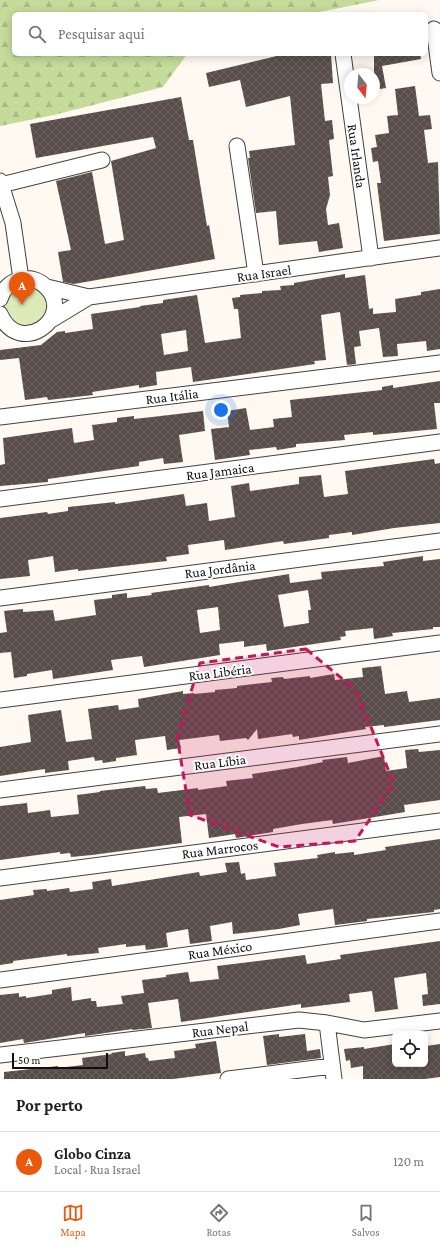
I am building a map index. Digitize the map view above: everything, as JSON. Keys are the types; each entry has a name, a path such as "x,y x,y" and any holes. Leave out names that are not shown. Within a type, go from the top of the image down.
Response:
{"street":[{"path":"434,29 440,73"},
{"name":"Rua Irlanda","path":"343,56 371,258"},
{"path":"237,146 256,274"},
{"path":"0,299 6,287 21,279 13,223 1,183 102,160"},
{"name":"Rua Israel","path":"21,279 37,281 47,287 89,297 440,248"},
{"path":"47,287 53,298 54,306 51,320"},
{"name":"Rua Israel","path":"2,320 18,333 33,333 46,326 51,320 89,297"},
{"name":"Rua Itália","path":"0,417 440,363"},
{"name":"Rua Jamaica","path":"0,499 440,442"},
{"name":"Rua Jordânia","path":"0,598 440,541"},
{"name":"Rua Libéria","path":"0,700 440,643"},
{"name":"Rua Líbia","path":"0,790 440,734"},
{"name":"Rua Marrocos","path":"0,878 440,821"},
{"name":"Rua México","path":"0,980 440,921"},
{"name":"Rua Nepal","path":"0,1055 300,1020 327,1023 364,1030 440,1021"},
{"path":"228,1079 333,1073 327,1023"}],"highlighted area":[{"path":"306,649 356,690 394,784 355,841 279,847 190,815 177,736 200,663"}],"green space":[{"path":"0,0 379,0 320,12 12,12 12,56 186,56 163,87 54,115 0,126"},
{"path":"20,287 29,287 38,290 45,297 48,306 44,321 22,330 5,315 4,311 5,302"}],"building":[{"path":"277,56 331,56 333,83 321,84 325,121 332,120 334,139 329,140 333,176 328,177 330,195 326,209 328,225 339,223 343,248 319,252 317,241 279,245 276,211 256,213 248,158 250,158 249,151 295,145 290,96 246,107 240,80 209,87 206,73"},
{"path":"374,56 420,56 421,59 382,66 386,88 380,89 380,68 374,68"},
{"path":"415,86 419,116 430,115 432,129 424,130 428,163 438,162 440,234 384,241 377,183 381,183 378,161 373,162 371,148 377,147 375,135 389,133 387,116 398,115 395,89"},
{"path":"181,97 189,140 193,140 207,226 209,225 215,259 74,284 63,282 58,252 71,250 56,181 92,172 105,244 124,240 111,161 156,148 153,137 36,158 30,124"},
{"path":"345,274 345,278 365,275 369,309 373,308 373,314 396,312 395,299 421,295 421,292 440,289 440,349 427,351 426,341 397,344 398,356 383,357 379,328 359,331 361,346 354,347 356,364 347,365 340,312 321,315 326,360 314,361 315,364 193,382 191,367 156,372 157,385 139,388 139,385 92,392 93,395 48,400 47,397 25,400 19,358 0,360 0,350 41,345 57,332 65,331 65,333 93,329 91,314 163,303 163,300 197,295 205,343 241,338 238,309 234,309 232,298 240,297 240,295 262,293 262,291 281,290 280,286 294,285 294,283","holes":["186,330 188,351 164,355 161,334"]},
{"path":"440,381 440,403 434,403 437,429 373,435 373,432 344,435 345,440 296,444 296,447 277,450 276,447 249,450 250,455 215,460 211,429 229,427 227,411 246,408 250,430 274,427 273,419 292,417 290,400 382,390 382,387 393,385 393,388"},
{"path":"203,411 205,431 179,435 183,462 164,464 163,458 139,462 139,466 48,479 48,482 0,486 0,465 5,464 3,438 72,428 74,443 94,440 92,425 117,422 117,418 134,416 134,419"},
{"path":"434,459 435,464 440,463 440,523 394,528 352,535 352,532 329,535 329,538 284,544 283,541 225,550 224,540 188,545 189,554 166,557 167,561 78,571 78,569 55,572 53,556 28,560 30,576 0,579 0,518 47,512 48,514 68,511 68,507 115,502 115,504 184,494 186,506 207,503 209,521 235,517 231,486 249,483 250,491 299,484 299,477 321,475 324,497 348,494 345,471"},
{"path":"423,556 423,561 440,559 440,627 392,633 393,636 374,639 373,628 345,631 346,636 340,637 341,640 267,651 266,644 244,647 244,641 219,644 220,655 144,667 142,656 111,660 113,670 53,679 52,670 27,674 27,676 14,678 11,652 0,653 0,633 7,632 4,611 23,609 23,612 53,610 55,621 96,615 94,600 112,598 112,595 127,593 127,598 152,595 151,593 209,585 209,587 289,574 290,583 322,579 321,572 384,566 383,562","holes":["308,590 311,610 308,610 309,623 284,627 278,595","218,607 220,630 200,633 197,610"]},
{"path":"381,666 385,694 407,691 409,702 440,698 440,720 384,727 384,725 365,727 366,729 299,740 299,736 293,737 292,734 258,739 257,729 248,740 246,738 220,741 219,735 179,740 181,748 167,750 165,736 135,740 137,755 116,758 116,761 103,763 102,760 95,761 94,757 68,761 69,770 45,773 45,769 0,776 0,747 31,742 28,715 61,710 66,742 92,739 88,709 118,705 119,710 139,707 138,699 183,691 183,694 215,692 215,690 237,688 237,686 272,682 271,678 283,677 284,679 310,676 310,678 334,674 335,680 363,677 362,668"},
{"path":"418,749 419,752 440,750 440,800 404,805 405,812 333,824 332,820 302,824 273,829 273,832 236,838 235,834 209,838 206,814 179,817 182,843 71,857 70,853 60,854 60,852 0,860 0,806 27,803 28,813 50,810 51,817 79,814 77,795 145,786 146,789 157,788 158,793 227,786 226,781 253,778 252,774 323,762 322,760 347,757 348,763 384,756 386,771 407,768 405,750"},
{"path":"440,839 440,909 434,910 434,912 367,919 367,921 335,925 333,909 298,914 300,925 279,929 233,934 232,922 210,926 212,941 190,944 188,929 166,933 168,947 146,950 145,945 126,947 126,944 98,948 99,953 67,956 67,954 13,961 13,963 0,965 0,900 34,895 33,890 47,889 47,891 69,888 70,892 93,889 92,882 111,879 112,886 199,872 200,876 227,872 225,863 239,862 241,874 245,873 246,880 276,876 274,863 318,858 317,855 335,852 335,854 354,852 354,855 386,850 385,847"},
{"path":"440,941 440,1004 423,1006 422,995 428,994 426,973 394,978 398,1009 375,1012 372,991 349,994 350,1002 301,1008 301,1004 181,1022 178,999 148,1003 152,1028 132,1029 85,1036 85,1033 24,1043 23,1039 0,1043 0,995 19,993 19,997 26,996 26,998 52,994 52,990 71,987 72,1001 91,998 91,1001 96,1001 97,1007 123,1004 121,996 144,993 142,980 166,977 166,975 188,972 190,982 219,979 217,966 305,955 307,964 341,959 340,955"},
{"path":"279,1034 279,1037 305,1034 307,1051 320,1049 321,1058 267,1065 263,1036"},
{"path":"216,1041 221,1073 173,1079 4,1079 4,1072 58,1066 58,1068 83,1065 82,1058 125,1051 125,1056 145,1053 146,1058 148,1058 149,1061 175,1058 174,1051 196,1048 195,1044"},
{"path":"392,1044 392,1067 428,1067 428,1046 440,1044 440,1077 425,1079 363,1079 363,1066 351,1068 350,1060 346,1061 344,1049 364,1047 364,1049"}],"place":[{"name":"Globo Cinza","path":"22,305"}]}
